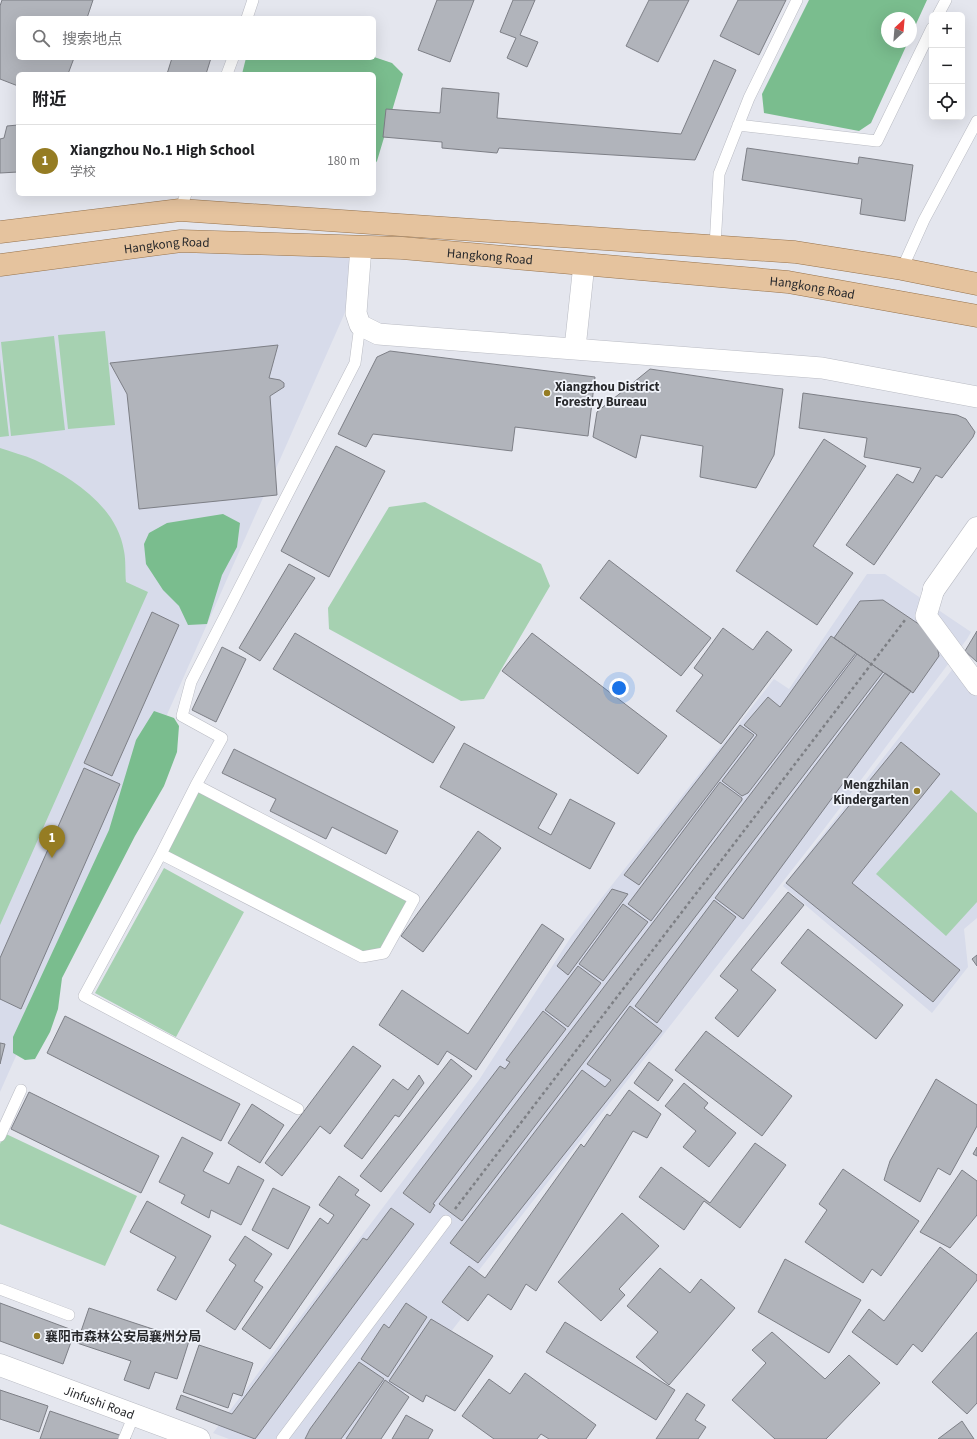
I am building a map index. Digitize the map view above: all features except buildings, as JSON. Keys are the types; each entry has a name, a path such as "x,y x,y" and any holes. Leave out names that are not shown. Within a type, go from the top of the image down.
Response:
{"main road":[{"name":"Hangkong Road","path":"0,232 183,202 715,247 795,252 902,269 975,283"},
{"name":"Hangkong Road","path":"0,265 181,241 410,249 788,282 976,317"}],"street":[{"path":"361,247 356,313 360,325 378,334 822,368 977,398"},
{"path":"575,348 584,264"},
{"path":"977,528 934,590 926,616 977,685"},
{"name":"Jinfushi Road","path":"0,1365 199,1439"}],"lane":[{"path":"248,16 253,0"},
{"path":"715,247 719,174 749,98 797,0"},
{"path":"940,12 946,0"},
{"path":"738,125 877,141 929,34"},
{"path":"228,72 232,60"},
{"path":"902,269 924,220 977,121"},
{"path":"298,1109 84,996 161,854 196,784 222,738 182,716 191,682 355,363 360,325"},
{"path":"161,854 362,957 384,953 414,899 196,784"},
{"path":"0,1136 21,1090"},
{"path":"282,1439 446,1220"},
{"path":"0,1289 68,1315"},
{"path":"124,1439 134,1415"}],"path":[{"path":"446,1220 905,620"}],"shaded area":[{"path":"181,241 374,247 0,1092 0,265"},
{"path":"867,574 885,574 971,632 824,829 465,1288 477,1298 368,1439 229,1439 213,1433 479,1080 571,937 774,679 789,689"},
{"name":"Mengzhilan Kindergarten","path":"955,666 977,696 977,918 964,929 968,967 932,1013 783,886"}],"green space":[{"path":"809,0 927,0 917,22 917,12 881,12 881,48 905,48 871,123 859,131 764,113 762,94"},
{"path":"376,58 392,63 403,74 377,161 376,162 376,72 242,72 246,60 376,60"},
{"path":"105,331 115,425 68,429 58,335"},
{"path":"54,336 65,430 11,436 1,342"},
{"path":"0,359 9,436 0,437"},
{"path":"0,448 31,458 49,467 64,475 91,495 103,507 120,535 125,555 126,582 148,592 0,925"},
{"path":"425,502 541,564 550,586 484,699 461,701 329,629 328,608 389,507"},
{"path":"223,514 240,523 237,547 222,575 207,624 188,625 179,606 163,590 146,564 144,544 149,533 167,523"},
{"path":"154,711 174,718 179,726 177,752 164,786 135,836 62,978 58,1009 50,1032 35,1059 25,1060 13,1053 13,1037 109,830 136,740"},
{"path":"196,785 414,899 384,953 362,957 161,854"},
{"path":"951,790 977,813 977,902 946,936 876,874"},
{"path":"164,868 244,912 176,1037 95,993"},
{"path":"4,1133 137,1196 105,1266 0,1224 0,1144"}],"place":[{"name":"Xiangzhou District Forestry Bureau","path":"547,393"},
{"name":"Mengzhilan Kindergarten","path":"917,791"},
{"name":"Xiangzhou No.1 High School","path":"52,858"},
{"name":"襄阳市森林公安局襄州分局","path":"37,1336"}]}
